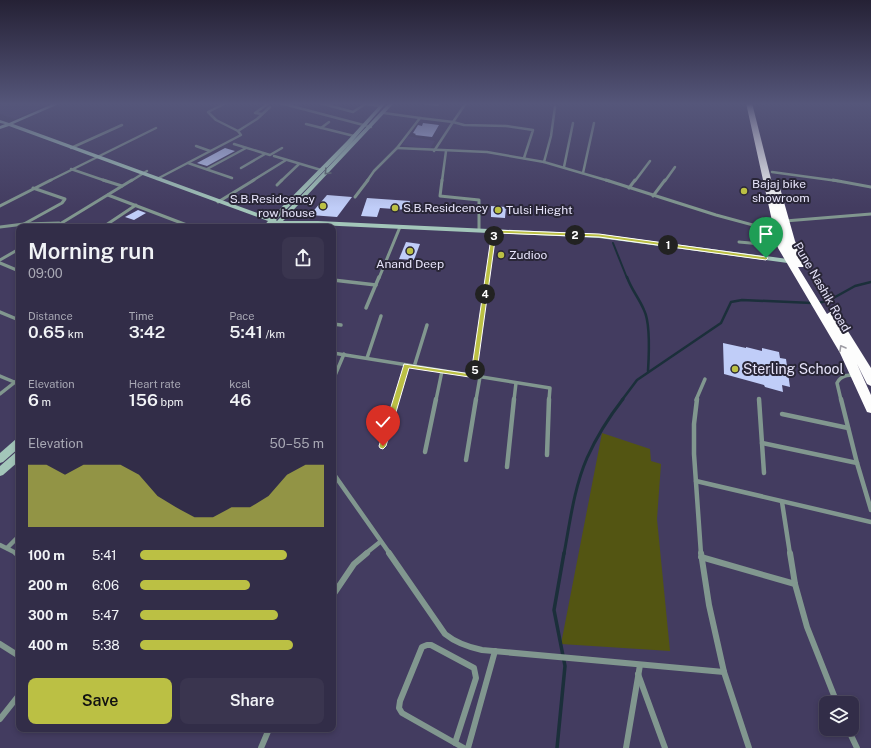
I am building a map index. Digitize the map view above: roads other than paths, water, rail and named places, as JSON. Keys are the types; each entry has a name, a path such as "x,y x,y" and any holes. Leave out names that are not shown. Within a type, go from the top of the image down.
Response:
{"highway":[{"name":"Pune Nashik Road","path":"757,138 783,246 869,372"},
{"name":"Pune Nashik Road","path":"764,138 795,262 857,375 871,408"}],"main road":[{"path":"47,138 94,157 145,172"},
{"path":"56,138 278,222 304,224"},
{"path":"278,222 321,170 352,138"},
{"path":"278,222 360,138"},
{"path":"336,225 599,236 795,262"},
{"path":"0,459 16,445"},
{"path":"0,472 16,458"}],"street":[{"path":"71,148 94,138"},
{"path":"0,206 94,157 135,138"},
{"path":"159,178 235,138"},
{"path":"355,197 374,171 405,138"},
{"path":"434,151 443,138"},
{"path":"524,158 530,138"},
{"path":"544,162 550,138"},
{"path":"564,167 570,138"},
{"path":"583,172 591,138"},
{"path":"234,144 270,155 282,148"},
{"path":"196,146 210,151"},
{"path":"208,169 246,148"},
{"path":"397,148 434,151 487,152 544,162 583,172 653,196 779,232"},
{"path":"446,151 440,196 479,200 479,230"},
{"path":"241,168 265,154"},
{"path":"274,156 321,170"},
{"path":"221,200 286,160"},
{"path":"629,188 650,161"},
{"path":"188,163 232,178"},
{"path":"277,185 299,164"},
{"path":"653,196 675,167"},
{"path":"71,169 122,186"},
{"path":"24,224 61,223 145,172"},
{"path":"772,172 818,177 871,187"},
{"path":"24,224 62,204 65,199 33,188"},
{"path":"108,195 184,224"},
{"path":"108,224 136,205"},
{"path":"785,221 871,214"},
{"path":"1,227 16,225"},
{"path":"366,308 400,227"},
{"path":"474,376 494,231"},
{"path":"739,242 783,246"},
{"path":"0,260 16,251"},
{"path":"0,264 16,270"},
{"path":"336,280 376,285"},
{"path":"0,312 16,319"},
{"path":"367,358 381,316"},
{"path":"336,324 341,325"},
{"path":"414,367 427,325"},
{"path":"336,353 550,388 547,455"},
{"path":"336,373 344,354"},
{"path":"383,446 407,365"},
{"path":"425,452 442,371"},
{"path":"857,375 845,376 838,379 837,383 857,464 871,510"},
{"path":"0,376 16,381"},
{"path":"466,460 480,377"},
{"path":"705,379 696,401 694,424 701,557 709,605 724,672 749,748"},
{"path":"0,394 16,383"},
{"path":"507,467 516,383"},
{"path":"759,399 764,473"},
{"path":"782,414 848,428"},
{"path":"762,443 857,464"},
{"path":"336,477 445,634 455,642 465,646 495,651 599,662 724,672"},
{"path":"696,481 871,522"},
{"path":"782,502 795,584 807,627 834,696"},
{"path":"7,548 16,539"},
{"path":"336,591 354,564 380,542"},
{"path":"0,545 16,553"},
{"path":"701,557 795,584"},
{"path":"0,644 16,654"},
{"path":"455,742 476,678 476,672 474,668 431,645 427,645 422,647 399,708 402,713 464,748"},
{"path":"468,748 495,651"},
{"path":"626,748 640,665"},
{"path":"638,674 665,748"},
{"path":"0,719 16,699"},
{"path":"261,748 268,732"},
{"path":"851,736 857,748"}],"waterway":[{"path":"613,243 627,278"},
{"path":"627,277 642,306 648,323 648,371"},
{"path":"817,303 828,301 855,286 871,282"},
{"path":"622,400 637,380 721,323 731,302 742,300 812,303"},
{"path":"564,554 573,505 587,458 608,420 623,399"},
{"path":"557,748 565,666 554,610 564,553"}],"place":[{"name":"Bajaj bike showroom","path":"744,191"},
{"name":"S.B.Residcency row house","path":"323,206"},
{"name":"S.B.Residcency","path":"395,208"},
{"name":"Tulsi Hieght","path":"498,210"},
{"name":"Anand Deep","path":"410,251"},
{"name":"Zudioo","path":"501,255"},
{"name":"Sterling School","path":"735,369"}]}
